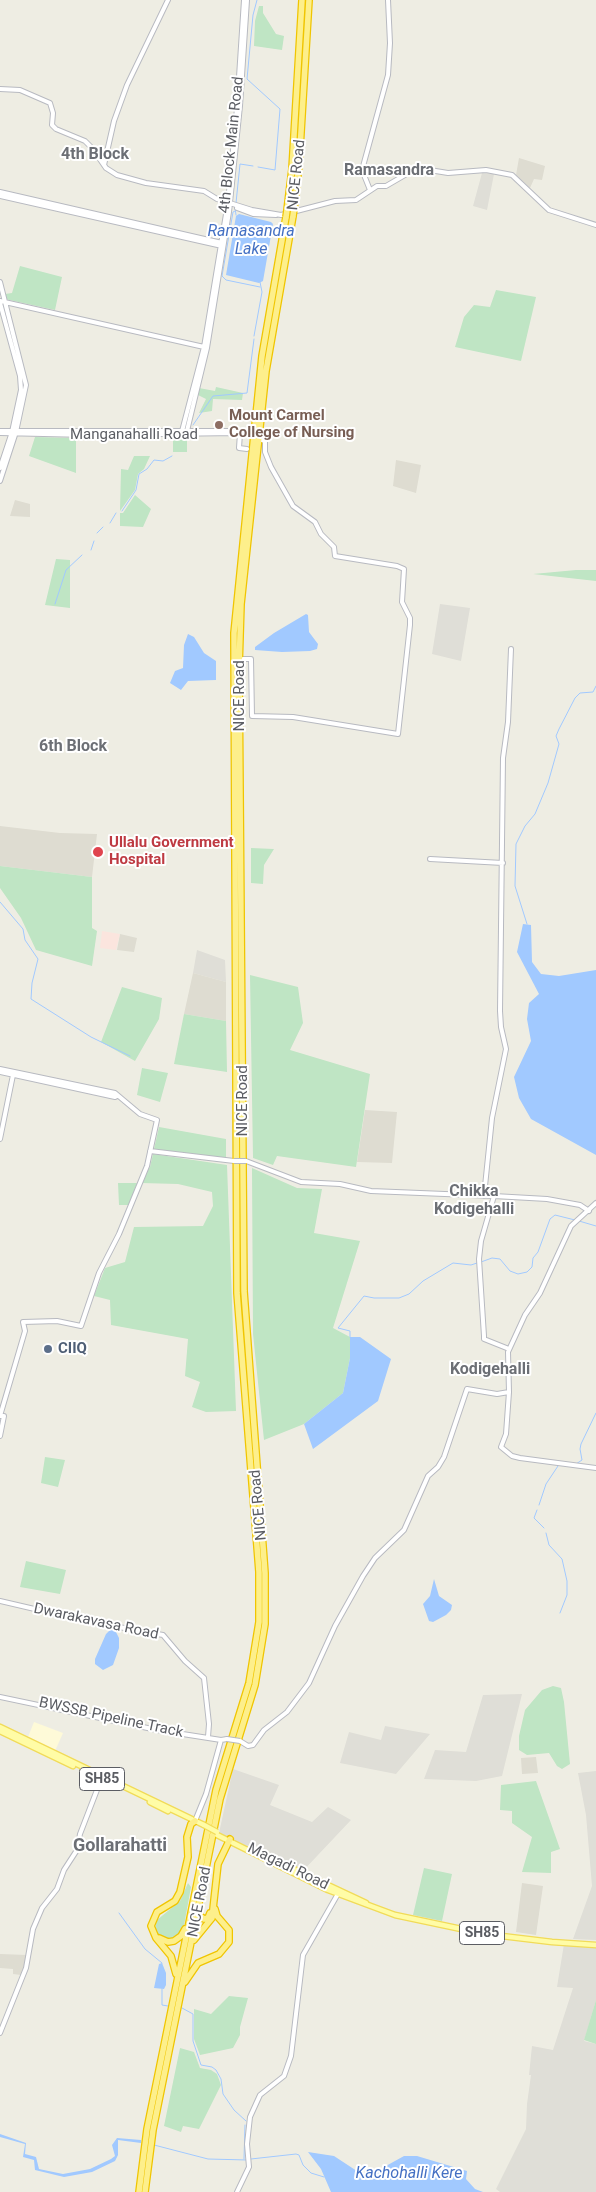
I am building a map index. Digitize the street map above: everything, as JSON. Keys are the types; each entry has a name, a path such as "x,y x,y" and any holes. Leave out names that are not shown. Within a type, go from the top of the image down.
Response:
{"highway":[{"name":"NICE Road","path":"139,2192 147,2129 219,1777 251,1676 258,1641 260,1615 259,1572 238,1293 234,633 262,356 286,217 292,170 302,0"},
{"name":"NICE Road","path":"145,2192 153,2130 224,1783 259,1671 266,1616 244,1291 239,668 241,604 265,380 293,216 299,165 308,0"},
{"path":"188,1925 179,1938 168,1942 157,1936 154,1925 157,1917 176,1902 183,1891 191,1856 191,1838 194,1823"},
{"path":"177,1979 171,1956 156,1938 151,1926 157,1912 175,1901 180,1892 188,1857 187,1837 194,1823"},
{"path":"198,1908 201,1917 204,1919 208,1918 214,1866 228,1839"},
{"path":"191,1944 212,1918 218,1864 228,1839"},
{"path":"182,1986 198,1962 219,1954 229,1942 229,1930 217,1916 213,1900"}],"main road":[{"name":"Magadi Road","path":"0,1729 338,1893 396,1915 463,1930 552,1942 596,1944"}],"street":[{"path":"104,165 114,121 127,85 167,0"},
{"name":"4th Block Main Road","path":"184,433 207,348 228,204 245,0"},
{"path":"370,190 362,170 388,75 390,43 388,0"},
{"path":"0,89 20,90 50,103 53,113 52,125 56,129 85,141 104,165 117,175 129,180 204,191 228,204 252,210 279,214 335,201 356,200 370,190 378,186 386,186 407,172 419,168 446,173 486,170 515,177 549,210 596,225"},
{"path":"0,194 222,245"},
{"name":"4th Block Main Road","path":"184,433 204,347 222,245"},
{"path":"0,282 1,302 26,385 0,481"},
{"path":"1,302 204,347"},
{"name":"Manganahalli Road","path":"0,432 184,433 237,431 250,435"},
{"path":"0,468 14,433"},
{"path":"239,433 239,448 247,449"},
{"path":"243,659 251,659 252,716 293,717 398,734 410,626 410,618 402,602 404,569 335,556 334,547 321,534 315,522 293,506 263,452 265,441 262,440"},
{"path":"484,1196 492,1118 506,1049 501,1027 500,1011 503,758 508,722 511,649"},
{"path":"430,859 503,863"},
{"path":"0,1070 115,1093 140,1114 157,1120 147,1166 119,1234 99,1273 81,1326 57,1321 23,1322 25,1331 0,1416 4,1416 0,1436"},
{"path":"0,1139 13,1073"},
{"path":"150,1151 246,1161 301,1182 340,1184 370,1191 519,1196 580,1205 589,1211"},
{"path":"494,1196 481,1241 479,1262 484,1339 509,1350"},
{"path":"596,1203 574,1222 540,1293 525,1314 508,1352 509,1392 506,1434 501,1448 512,1456 520,1458 596,1468"},
{"path":"194,1823 206,1794 221,1740 240,1741 248,1746 253,1745 264,1730 287,1712 309,1683 335,1626 363,1576 375,1558 404,1530 428,1476 438,1467 444,1457 467,1389 497,1394 509,1392"},
{"name":"Dwarakavasa Road","path":"0,1601 86,1621 163,1635 185,1661 204,1678 209,1724 208,1737"},
{"name":"BWSSB Pipeline Track","path":"0,1697 158,1730 221,1740"},
{"path":"0,2033 26,1968 32,1929 42,1908 58,1887 64,1870 77,1850 80,1834 102,1778"},
{"path":"237,2192 250,2163 247,2144 250,2117 260,2096 284,2076 291,2056 303,1955 338,1893"}],"shaded area":[{"path":"519,158 545,166 542,180 534,179 530,188 516,175"},
{"path":"482,173 494,174 487,210 473,206"},
{"path":"396,460 421,465 416,493 393,486"},
{"path":"15,500 30,504 30,517 10,516"},
{"path":"440,604 470,608 461,661 432,654"},
{"path":"0,826 60,833 97,834 92,877 0,866"},
{"path":"102,931 120,934 116,950 100,948"},
{"path":"120,934 137,938 134,952 117,950"},
{"path":"197,950 225,960 226,982 193,973"},
{"path":"193,973 226,982 226,1021 184,1014"},
{"path":"365,1110 397,1112 392,1163 357,1162"},
{"path":"522,1694 502,1776 476,1781 424,1779 435,1750 466,1752 483,1695"},
{"path":"34,1722 63,1733 55,1751 28,1737"},
{"path":"385,1726 430,1734 396,1774 340,1763 349,1732 381,1740"},
{"path":"536,1757 538,1773 522,1774 521,1758"},
{"path":"233,1769 279,1785 270,1805 312,1822 328,1807 351,1820 301,1873 219,1833"},
{"path":"596,1771 596,1940 573,1939 592,1886 586,1815 578,1773"},
{"path":"522,1883 543,1886 536,1935 516,1932"},
{"path":"564,1944 596,1948 596,2000 584,2041 596,2044 596,2192 500,2192 496,2189 526,2129 532,2046 553,2050 573,1988 557,1987"},
{"path":"0,1954 27,1955 21,1975 13,1974 13,1969 0,1968"}],"green space":[{"path":"259,6 263,6 263,13 276,34 284,36 282,50 254,46 255,21"},
{"path":"20,266 62,277 55,310 5,299 5,294 12,293"},
{"path":"496,290 536,297 521,361 455,347 464,317 474,305 490,307"},
{"path":"216,387 243,393 242,400 213,399 212,411 199,413 206,399 198,395 199,388 215,391"},
{"path":"35,437 76,438 76,473 29,456"},
{"path":"173,437 187,437 187,452 173,452"},
{"path":"134,456 150,456 144,469 138,474 135,490 120,511 121,469 128,470"},
{"path":"135,495 151,509 143,527 120,526 120,513 123,513"},
{"path":"56,559 70,560 70,608 45,605"},
{"path":"596,570 596,581 533,574"},
{"path":"251,848 274,849 264,865 263,884 251,883"},
{"path":"0,866 92,877 92,928 97,931 92,966 36,950 21,918 0,888"},
{"path":"250,975 298,987 303,1023 290,1050 370,1074 356,1167 277,1156 273,1165 253,1158"},
{"path":"122,987 162,998 159,1019 135,1061 101,1042"},
{"path":"184,1014 226,1021 227,1072 174,1064"},
{"path":"142,1068 168,1073 160,1102 137,1095"},
{"path":"159,1127 226,1139 226,1159 154,1149"},
{"path":"153,1154 227,1165 236,1411 206,1412 192,1407 200,1382 185,1376 188,1339 111,1325 110,1300 94,1296 105,1268 125,1262 134,1227 203,1226 213,1206 212,1192 178,1184 141,1183 150,1167"},
{"path":"252,1168 297,1188 322,1189 314,1233 360,1241 333,1328 350,1337 350,1358 343,1393 304,1424 264,1440 253,1334"},
{"path":"118,1183 137,1183 129,1205 119,1205"},
{"path":"45,1457 65,1460 58,1487 41,1483"},
{"path":"26,1561 66,1570 60,1594 20,1587"},
{"path":"553,1686 561,1688 564,1702 570,1764 562,1769 557,1766 549,1753 527,1755 519,1750 519,1736 525,1710 542,1690"},
{"path":"536,1781 560,1849 551,1852 551,1873 522,1872 532,1837 512,1823 512,1811 500,1810 501,1785"},
{"path":"424,1868 452,1874 442,1921 413,1915"},
{"path":"188,1883 191,1887 183,1931 171,1941 160,1937 155,1928 157,1920 180,1901"},
{"path":"229,1996 248,1998 240,2027 240,2035 233,2048 200,2055 194,2039 194,2009 211,2014"},
{"path":"596,2000 596,2044 584,2040"},
{"path":"180,2048 194,2052 200,2068 211,2070 217,2074 221,2085 199,2129 183,2126 181,2132 164,2126"}],"water":[{"name":"Ramasandra Lake","path":"239,214 273,224 263,281 259,283 226,275 236,216"},
{"path":"306,614 308,615 309,632 318,644 317,649 282,652 255,650 255,647 274,633"},
{"path":"188,634 194,637 204,653 216,661 216,680 188,681 181,690 170,683 175,671 183,668 184,645"},
{"path":"523,924 531,925 532,962 541,974 559,976 596,970 596,1155 531,1119 519,1098 514,1077 531,1041 527,1019 529,1003 539,994 517,952"},
{"path":"350,1337 360,1337 391,1359 378,1401 313,1449 304,1424 343,1393 350,1358"},
{"path":"434,1579 439,1596 452,1605 451,1610 446,1615 433,1622 429,1621 423,1604 430,1596"},
{"path":"111,1629 115,1630 119,1638 119,1648 113,1665 103,1670 95,1664 95,1659 106,1634"},
{"path":"162,1963 166,1973 166,1985 164,1989 154,1988 159,1964"},
{"path":"0,2134 26,2143 25,2154 36,2157 39,2169 63,2174 90,2169 111,2159 115,2156 112,2145 117,2138 141,2140 141,2143 118,2140 118,2155 115,2161 92,2172 64,2177 35,2170 34,2160 23,2157 25,2144 0,2137"},
{"name":"Kachohalli Kere","path":"308,2152 334,2156 366,2177 404,2156 417,2156 467,2171 466,2179 475,2189 483,2192 331,2192 321,2169"}],"waterway":[{"path":"257,0 253,15 247,79 280,109 275,170 258,167"},
{"path":"236,203 240,164 253,166"},
{"path":"235,207 236,215"},
{"path":"235,211 233,212 222,276 226,280 260,287"},
{"path":"254,336 262,292 260,282"},
{"path":"193,425 213,396 247,393 254,339"},
{"path":"122,511 136,490 139,474 147,469 154,460 163,461 172,456"},
{"path":"110,523 116,513"},
{"path":"97,533 103,527"},
{"path":"91,550 94,541"},
{"path":"55,604 66,570 82,555"},
{"path":"527,924 515,886 516,844 525,826 535,814 548,783 559,744 556,736 559,729 575,698 580,693 593,692 596,686"},
{"path":"0,902 23,929 25,940 38,959 32,983 31,999 91,1037 130,1056"},
{"path":"481,1262 492,1258 500,1259 510,1271 518,1274 527,1272 532,1267 533,1258 538,1252 550,1219 555,1215 575,1220"},
{"path":"579,1221 596,1226"},
{"path":"350,1337 350,1331 338,1328 364,1296 399,1298 409,1294 423,1281 453,1263 471,1265 477,1263"},
{"path":"576,1464 582,1460 581,1444 596,1413"},
{"path":"539,1505 546,1484 558,1466"},
{"path":"537,1510 534,1518 544,1528"},
{"path":"546,1533 549,1545 562,1559 567,1581 567,1595 560,1613"},
{"path":"119,1913 145,1949 162,1963"},
{"path":"162,1989 162,2005 168,2006"},
{"path":"182,2008 193,2014 193,2041 201,2065 212,2067 216,2070 221,2079 223,2094 234,2110 246,2121"},
{"path":"244,2159 245,2125"},
{"path":"154,2145 208,2159 247,2160"},
{"path":"251,2159 296,2154 299,2155 303,2165 311,2173 324,2177"}],"place":[{"name":"Mount Carmel College of Nursing","path":"219,425"},
{"name":"Ullalu Government Hospital","path":"98,852"},
{"name":"CIIQ","path":"48,1349"}],"district":[{"name":"4th Block","path":"95,155"},
{"name":"Ramasandra","path":"389,171"},
{"name":"6th Block","path":"73,747"},
{"name":"Chikka Kodigehalli","path":"474,1201"},
{"name":"Kodigehalli","path":"490,1370"},
{"name":"Gollarahatti","path":"120,1846"}]}
